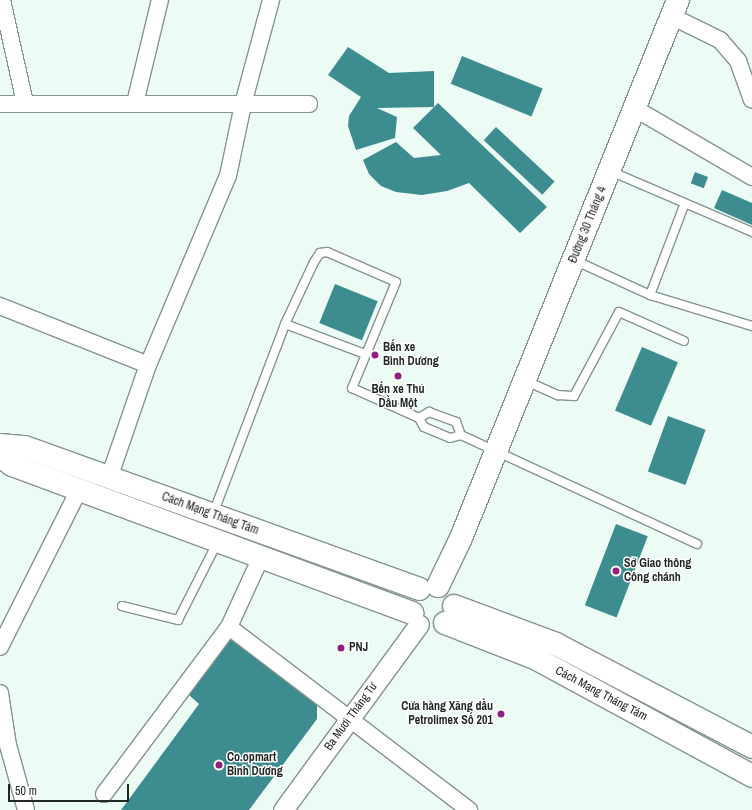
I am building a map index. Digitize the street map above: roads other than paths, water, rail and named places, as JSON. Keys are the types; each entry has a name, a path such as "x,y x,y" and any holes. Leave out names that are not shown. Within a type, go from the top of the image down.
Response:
{"main road":[{"name":"Đường 30 Tháng 4","path":"496,450 610,171 674,8"},
{"name":"Cách Mạng Tháng Tám","path":"0,445 25,447 212,515 428,587"},
{"path":"428,587 449,593 449,614 432,628 415,619 411,600 428,587 461,538 496,450"},
{"name":"Cách Mạng Tháng Tám","path":"0,456 12,465 261,557 415,619"},
{"name":"Cách Mạng Tháng Tám","path":"449,614 556,644 752,747"},
{"name":"Cách Mạng Tháng Tám","path":"449,614 535,658 752,776"}],"street":[{"path":"2,0 24,103"},
{"path":"135,103 160,0"},
{"path":"109,478 148,365 228,176 243,104 271,0"},
{"path":"674,8 720,40 738,61 752,100"},
{"path":"0,104 309,104"},
{"path":"634,108 752,177"},
{"path":"0,306 148,365"},
{"path":"0,647 79,490"},
{"path":"104,794 229,627 261,557"},
{"name":"Ba Mươi Tháng Tư","path":"283,810 351,717 415,619"},
{"path":"229,627 351,717 469,810"},
{"path":"0,693 8,745 26,810"}],"lane":[{"path":"610,171 752,232"},
{"path":"650,294 685,203"},
{"path":"212,515 285,324 314,262 320,253 327,252 396,282 352,388 419,418 424,427 450,438 461,435 697,544"},
{"path":"574,260 650,294 752,326"},
{"path":"525,381 558,395 574,396 619,312 684,341"},
{"path":"285,324 365,354"},
{"path":"419,418 430,412 456,422 461,435"},
{"path":"122,606 178,620 218,541"}],"place":[{"name":"Bến xe Bình Dương","path":"375,355"},
{"name":"Bến xe Thủ Dầu Một","path":"398,376"},
{"name":"Sở Giao thông Công chánh","path":"616,571"},
{"name":"PNJ","path":"341,648"},
{"name":"Cửa hàng Xăng dầu Petrolimex Số 201","path":"501,714"},
{"name":"Co.opmart Bình Dương","path":"219,765"}]}
